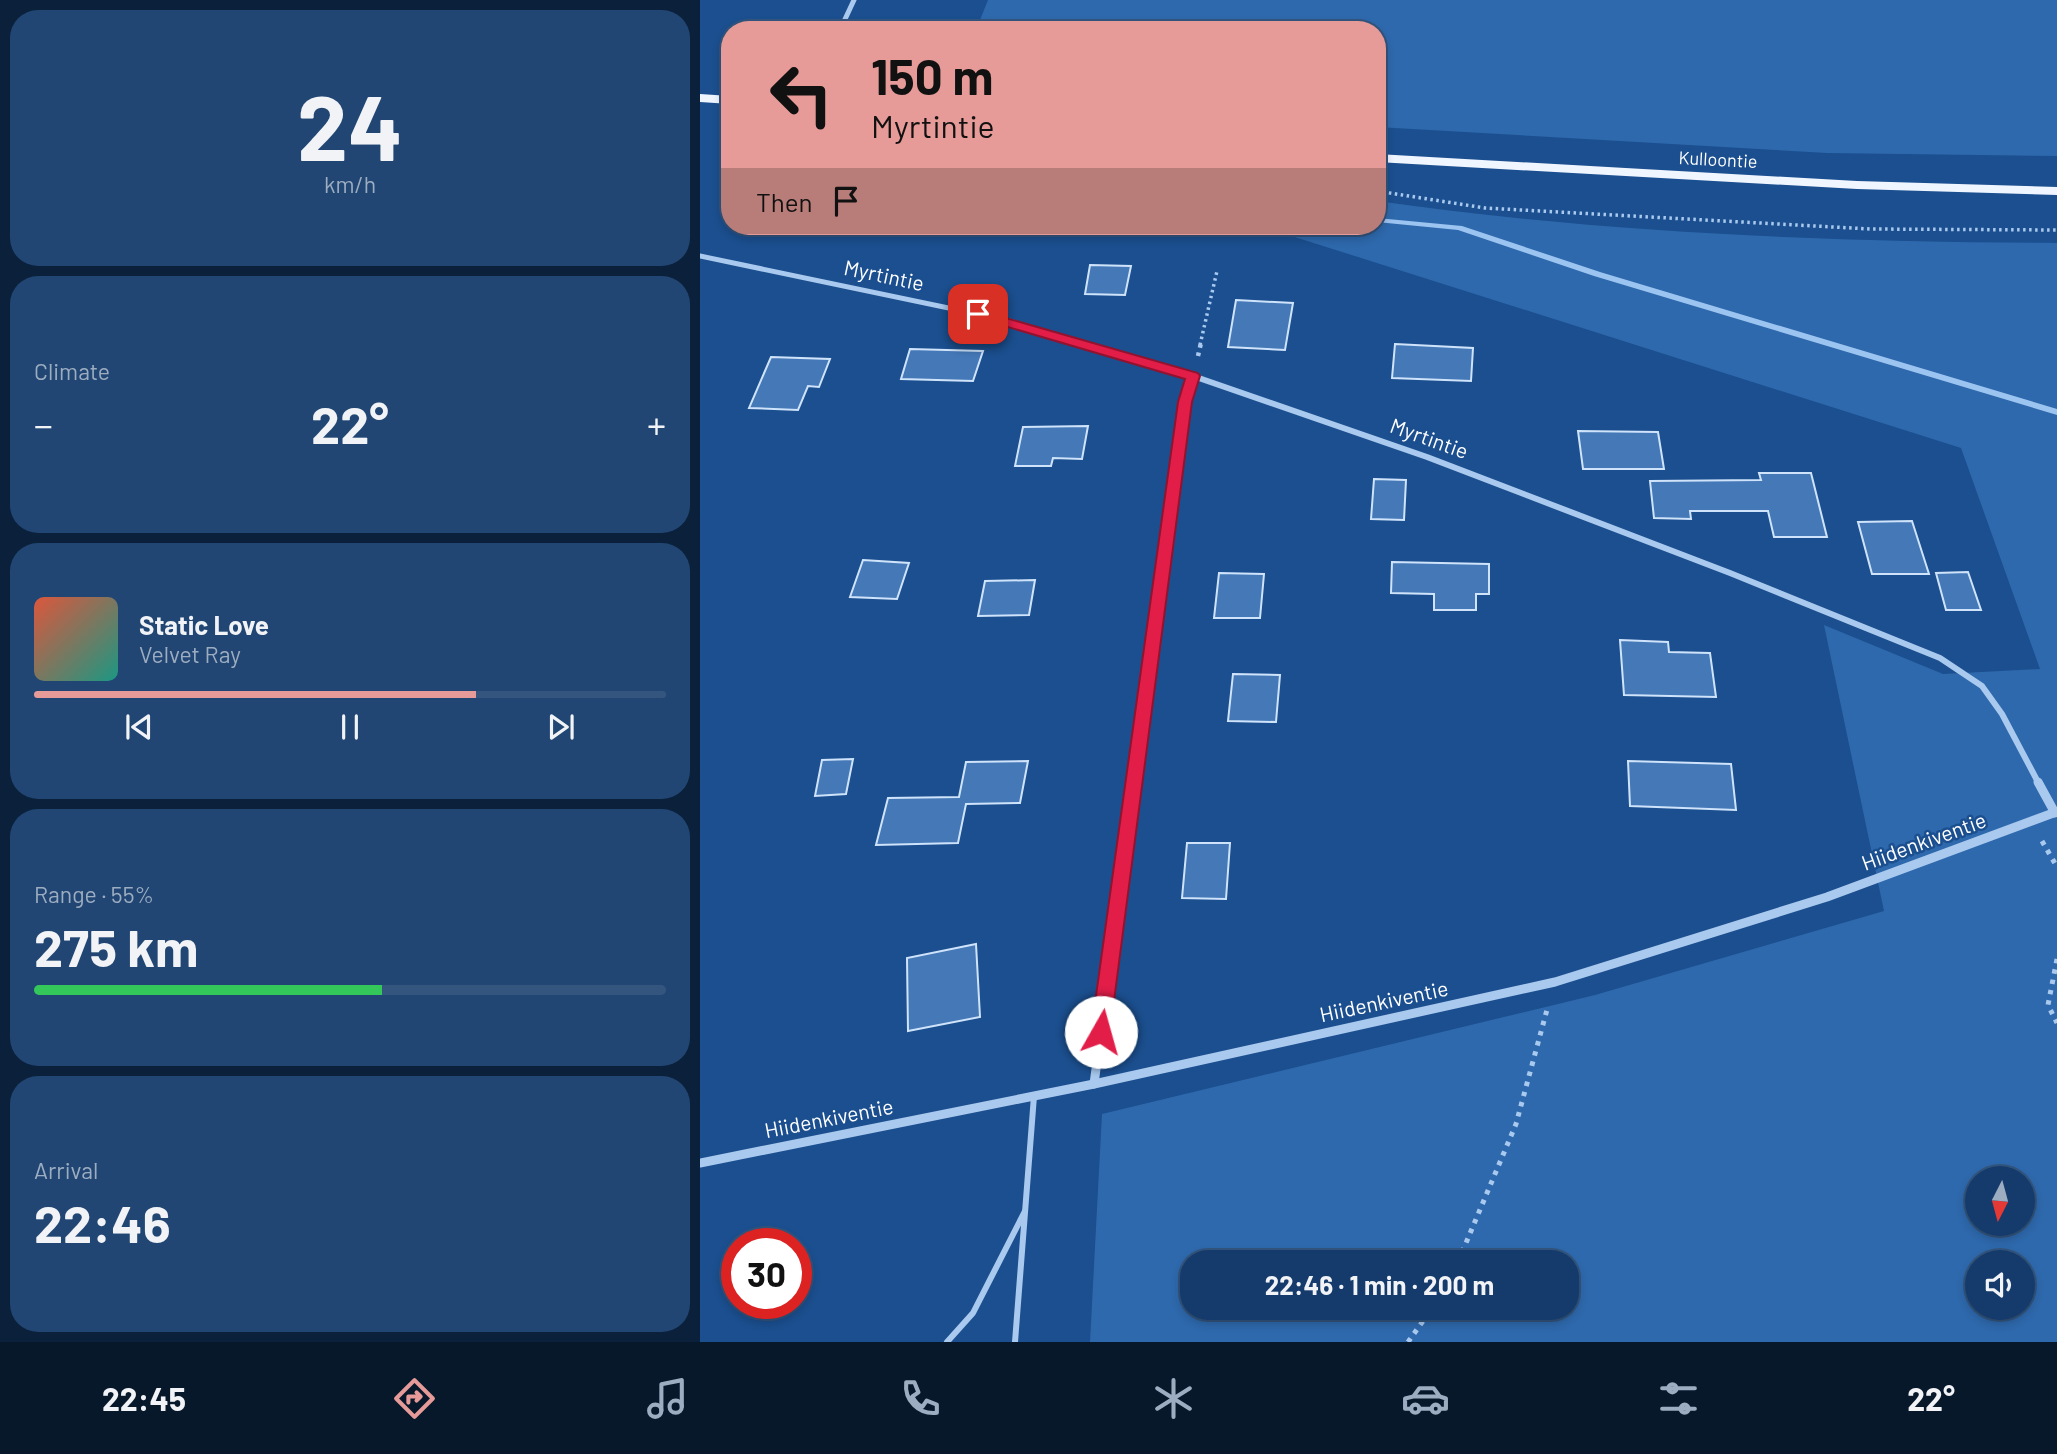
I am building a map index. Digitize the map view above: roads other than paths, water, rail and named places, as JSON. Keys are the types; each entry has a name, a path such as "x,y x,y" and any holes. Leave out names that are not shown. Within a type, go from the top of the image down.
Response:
{"main road":[{"path":"700,97 721,99"},
{"name":"Kulloontie","path":"1386,159 1857,185 2057,191"}],"street":[{"path":"844,21 854,0"},
{"name":"Myrtintie","path":"700,256 1006,320 1193,376 1440,462 1730,573 1940,658 1982,686 2002,714 2056,812"},
{"path":"1094,1084 1151,640 1185,402 1193,376"},
{"name":"Hiidenkiventie","path":"700,1163 1094,1084 1555,982 1827,897 2056,812"}],"lane":[{"path":"1014,1342 1034,1096"},
{"path":"947,1342 973,1312 1027,1208"}],"waterway":[{"path":"1386,221 1459,228 1597,274 2057,412"}]}
